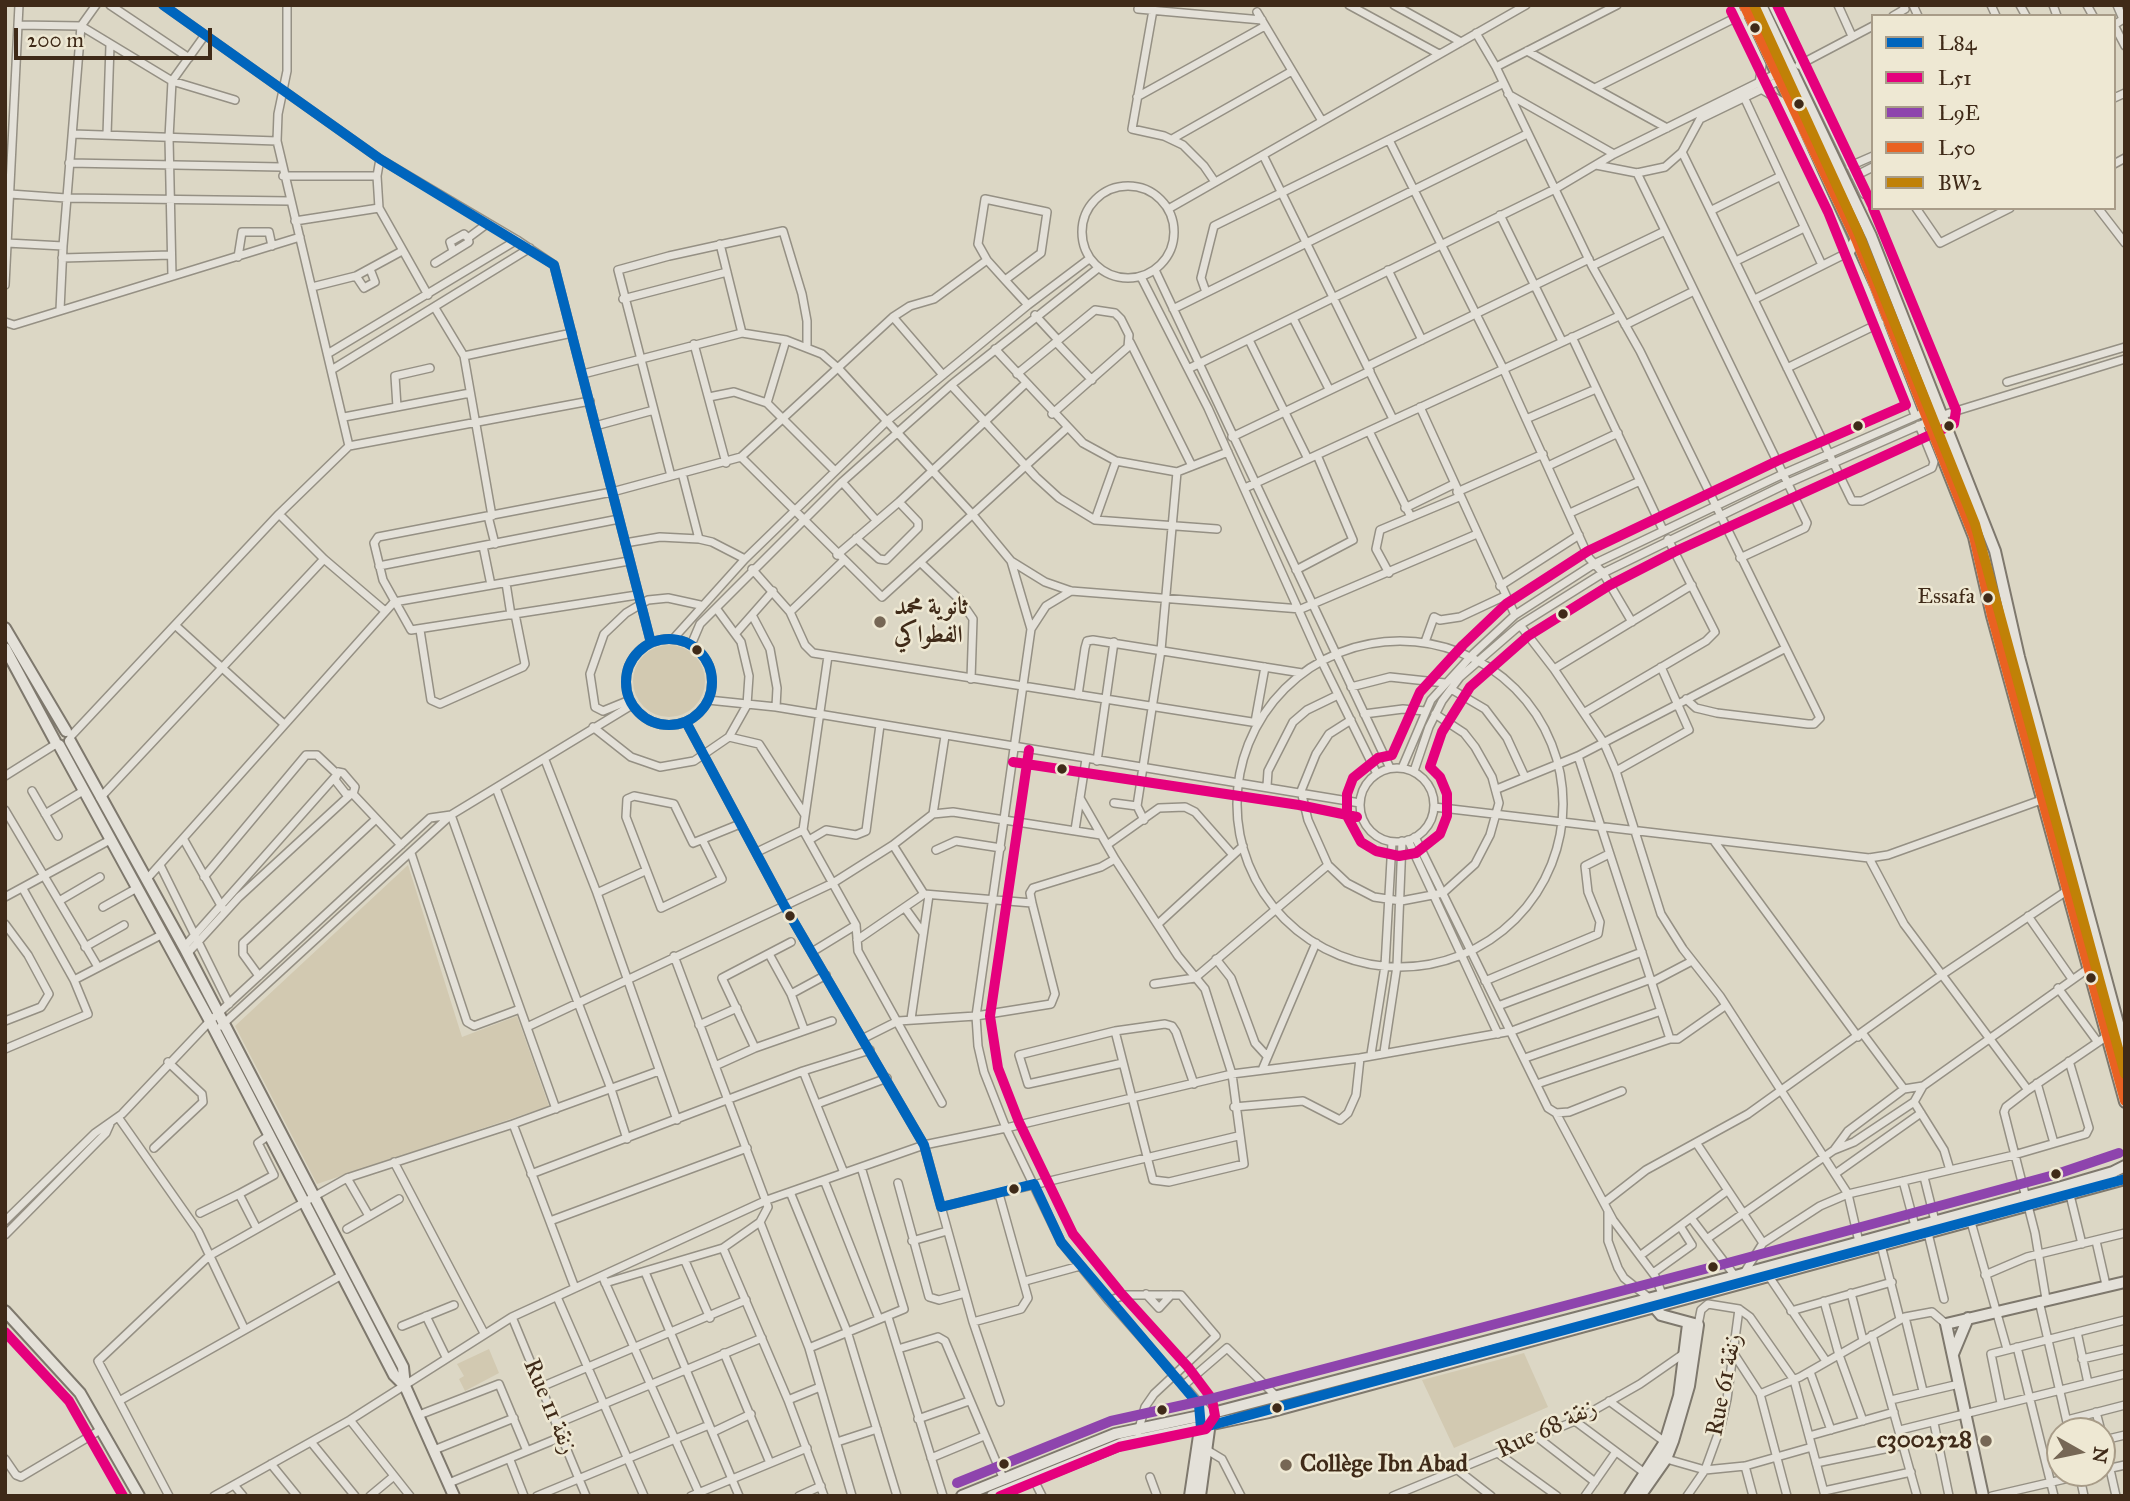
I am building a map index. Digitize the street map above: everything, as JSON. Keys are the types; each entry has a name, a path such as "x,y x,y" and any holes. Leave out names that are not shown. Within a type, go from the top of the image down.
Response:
{"main road":[{"path":"1761,5 1850,174 1998,561 2019,657 2125,1049"},
{"path":"1743,11 1856,239 1921,418 1977,547 1992,616 2089,968 2102,1038 2125,1102"},
{"path":"1849,252 1856,239"},
{"path":"5,628 69,736 142,884 163,934 217,1022 308,1199 404,1370 405,1386"},
{"path":"5,648 110,839 186,951 268,1136 285,1169 308,1199 342,1275 394,1375 405,1386 454,1496"},
{"path":"57,743 57,732 69,736"},
{"path":"992,1496 1123,1443 1138,1434 1203,1411 1276,1396 1768,1275 1881,1245 1926,1226 1971,1222 2125,1166"},
{"path":"962,1496 1115,1434 1205,1427 1651,1302 1662,1294 1859,1242 2027,1202 2070,1195 2125,1179"},
{"path":"1983,1496 1946,1324 2125,1282"},
{"path":"1640,1496 1662,1458 1683,1410 1693,1324 1661,1315 1651,1302"},
{"path":"5,1311 80,1393 139,1496"},
{"path":"1952,1354 1968,1318"},
{"path":"1630,1496 1662,1458 1690,1352"},
{"path":"1200,1496 1207,1450 1203,1411"},
{"path":"1190,1496 1205,1427"}],"street":[{"path":"5,285 19,5"},
{"path":"61,310 66,198 81,26 96,5"},
{"path":"110,5 189,58"},
{"path":"163,5 380,159 517,240 554,265 651,643"},
{"path":"287,5 287,71 276,141 333,369 349,446"},
{"path":"1349,5 1439,54"},
{"path":"1394,5 1461,42"},
{"path":"1170,208 1525,5"},
{"path":"1496,67 1617,5"},
{"path":"1734,5 1743,11 1762,65 1760,86"},
{"path":"1772,5 1795,68"},
{"path":"1838,5 1852,36"},
{"path":"2117,5 2124,18"},
{"path":"1138,9 1263,23"},
{"path":"1153,10 1132,128 1172,139 1195,154 1215,182"},
{"path":"1595,88 1743,11"},
{"path":"1257,12 1322,121"},
{"path":"1137,97 1263,23"},
{"path":"18,25 81,26 172,81 235,100"},
{"path":"1189,368 1555,189 1614,154 1760,86 1871,28"},
{"path":"2116,29 2125,46"},
{"path":"1476,33 1496,67 1591,263 1625,325 1820,718 1814,724 1717,713 1696,708 1683,701"},
{"path":"172,276 169,138 172,81 205,35"},
{"path":"107,135 110,45"},
{"path":"1527,51 1667,128"},
{"path":"1172,139 1292,71"},
{"path":"1206,292 1202,273 1214,226 1502,84"},
{"path":"1595,165 1637,173 1665,167 1682,152 1700,120 1760,86"},
{"path":"1760,86 1780,101 1907,382"},
{"path":"1507,94 1614,154"},
{"path":"1744,97 1822,265"},
{"path":"73,134 276,141"},
{"path":"1174,309 1527,134"},
{"path":"1389,140 1503,368 1579,535 1594,564 1603,573 1632,622"},
{"path":"1682,152 1852,501 1862,501 1933,466 1921,418"},
{"path":"1263,155 1393,419"},
{"path":"1850,174 1871,158"},
{"path":"380,159 377,176 380,208 428,295"},
{"path":"69,163 281,167"},
{"path":"1850,174 1871,168"},
{"path":"1637,173 1807,527 1741,558"},
{"path":"1850,174 1864,194"},
{"path":"283,176 377,176"},
{"path":"1712,210 1779,177"},
{"path":"1119,185 1145,187 1158,194 1170,208 1172,240 1166,257 1155,270 1141,277 1117,278 1097,269 1089,259 1084,248 1085,221 1093,204 1105,191 1119,185"},
{"path":"10,194 170,201 290,201"},
{"path":"1005,280 1041,253 1047,212 985,199 978,238 987,260 1005,280 1028,304"},
{"path":"295,221 380,208"},
{"path":"1917,210 1940,243 2004,210"},
{"path":"2099,210 2125,243"},
{"path":"1500,215 1562,341"},
{"path":"435,263 453,251 450,242 464,234 468,237 488,223"},
{"path":"1737,261 1804,228"},
{"path":"2116,233 2125,228"},
{"path":"671,476 617,274 620,269 778,230 786,235 805,308 807,347"},
{"path":"1224,442 1474,314 1535,285 1665,231"},
{"path":"238,257 242,232 269,232 272,246"},
{"path":"5,322 14,325 300,237"},
{"path":"329,353 517,240"},
{"path":"7,243 63,246"},
{"path":"720,244 742,333"},
{"path":"333,369 530,248"},
{"path":"312,287 356,276 402,251"},
{"path":"1755,299 1849,252"},
{"path":"62,258 171,255"},
{"path":"673,639 700,605 745,559 887,421 1028,304 1089,259"},
{"path":"637,594 420,630 407,627 379,566 374,543 379,537 612,492 741,457 786,419 893,317 910,306 934,299 987,260"},
{"path":"356,276 364,288 375,282 370,269"},
{"path":"691,645 696,630 802,519 951,385 1035,315 1097,269"},
{"path":"1155,270 1390,768"},
{"path":"1388,270 1422,340"},
{"path":"624,299 727,272"},
{"path":"1141,277 1189,368 1301,610 1321,660 1377,774"},
{"path":"1625,325 1695,291"},
{"path":"435,308 464,356 495,544"},
{"path":"1017,374 1090,313 1101,310 1115,313 1121,319 1192,466"},
{"path":"1035,315 1092,380"},
{"path":"1245,488 1619,316"},
{"path":"893,317 943,375"},
{"path":"1293,318 1329,389"},
{"path":"1787,368 1880,323"},
{"path":"464,356 572,333"},
{"path":"583,374 742,333 786,340 807,347 839,369 973,515 1011,561 1045,582 1071,591 1301,610 1476,534"},
{"path":"1572,337 1663,530"},
{"path":"767,403 786,340"},
{"path":"1249,340 1308,458"},
{"path":"1052,414 1092,380 1130,342"},
{"path":"694,344 726,463"},
{"path":"2007,382 2125,347"},
{"path":"995,349 1052,414 1083,443 1116,461 1177,472 1228,452"},
{"path":"1402,768 1426,711 1448,686 1515,615 1594,564 1829,453 1941,410 2125,359"},
{"path":"2078,361 2081,372"},
{"path":"397,407 395,376 430,368"},
{"path":"790,612 856,538 899,502 1025,384"},
{"path":"951,385 1026,467 1059,498 1095,520 1217,529"},
{"path":"1527,419 1596,389"},
{"path":"344,417 470,393"},
{"path":"709,397 734,393 767,403 786,419 834,470"},
{"path":"69,736 279,513 349,446 590,401"},
{"path":"1420,407 1515,615"},
{"path":"595,426 654,410"},
{"path":"1477,656 1520,625 1603,573 1921,418"},
{"path":"741,457 882,597 1067,428"},
{"path":"1369,431 1411,517"},
{"path":"1548,466 1618,433"},
{"path":"1389,573 1376,550 1378,533 1542,454"},
{"path":"1296,570 1353,540 1317,455"},
{"path":"1095,520 1116,461"},
{"path":"1144,820 1137,806 1161,650 1177,472"},
{"path":"682,473 699,539"},
{"path":"1570,513 1640,481"},
{"path":"842,482 876,520"},
{"path":"1405,508 1454,484"},
{"path":"856,538 879,559 887,560 918,528 918,522 899,502"},
{"path":"279,513 324,559 384,611"},
{"path":"379,566 619,519"},
{"path":"1500,586 1579,535"},
{"path":"625,543 660,537 699,539 712,541 745,559"},
{"path":"1584,712 1706,641 1715,632 1668,539"},
{"path":"483,546 491,585"},
{"path":"100,799 324,559"},
{"path":"103,907 142,884 394,602 629,561"},
{"path":"1011,561 1031,629 1006,820 976,1016 984,1072 1006,1128 1061,1242 1109,1301 1177,1375 1203,1411"},
{"path":"921,563 960,600 973,619 971,678"},
{"path":"752,569 790,612 807,650 828,656 1257,722"},
{"path":"420,630 431,700 440,704 523,667 525,664 506,583"},
{"path":"1554,668 1692,585"},
{"path":"736,633 774,591"},
{"path":"1031,629 1046,606 1071,591"},
{"path":"1426,642 1434,617 1440,620 1460,617 1505,596"},
{"path":"631,703 598,711 592,700 590,674 597,646 604,634 639,603 668,598 700,605"},
{"path":"593,727 608,741 645,763 672,767 703,757 729,737 747,705 748,665 736,633 716,608"},
{"path":"752,615 770,649 777,688 776,707"},
{"path":"175,625 284,724"},
{"path":"1520,625 1554,668 1604,743 1616,771 1661,914 1725,1006 1848,1194 1859,1242"},
{"path":"673,639 691,645 709,665 712,682 708,700 695,716 686,722 662,725 640,714 631,703 627,690 629,667 642,649 651,643 673,639"},
{"path":"1257,722 1302,673 1335,653 1386,640 1426,642 1477,656 1532,713 1553,752 1561,795 1559,821 1557,840 1539,888 1502,937 1472,957 1436,967 1385,966 1347,956 1316,943 1275,907 1243,846 1237,782 1257,722 1265,667"},
{"path":"1078,695 1087,641 1114,642 1302,673"},
{"path":"1097,761 1114,642"},
{"path":"1497,789 1578,756 1784,649"},
{"path":"828,656 803,830 856,925 858,951 942,1102"},
{"path":"1616,771 1686,733 1688,726 1683,701 1661,667"},
{"path":"1351,687 1390,677 1448,686 1485,709 1507,738 1525,777"},
{"path":"1414,771 1448,686"},
{"path":"1267,786 1268,771 1293,722 1307,710 1338,695"},
{"path":"708,700 776,707 1015,748 1301,791 1360,803"},
{"path":"5,1221 95,1133 118,1117 200,1031 217,1022 451,815 545,760 631,703"},
{"path":"1364,714 1403,709 1426,711"},
{"path":"1351,720 1329,734 1316,754 1301,791 1317,847 1328,865 1348,883 1389,901 1401,901 1443,892 1475,864 1499,803 1497,789 1475,747 1464,733 1435,714"},
{"path":"686,722 784,905 924,1145 973,1322 1000,1402"},
{"path":"809,840 831,830 856,835 866,831 880,725"},
{"path":"933,814 945,736"},
{"path":"729,737 760,744 805,815"},
{"path":"5,776 57,743"},
{"path":"204,877 306,755 317,755 335,776"},
{"path":"1578,756 1670,1039"},
{"path":"1075,830 1086,759"},
{"path":"545,760 597,893 677,1119"},
{"path":"1390,768 1402,768 1414,771 1431,789 1434,807 1429,825 1409,840 1392,842 1375,835 1366,826 1360,803 1365,785 1377,774 1390,768"},
{"path":"186,951 335,776 343,773 355,787 352,794 223,908"},
{"path":"496,788 611,1089 627,1139"},
{"path":"32,791 58,836"},
{"path":"45,814 83,791"},
{"path":"352,794 401,845"},
{"path":"703,841 721,877 720,880 661,908 626,817 628,797 674,804 692,842 703,841 740,824"},
{"path":"1080,797 1115,859 1205,989 1232,1074 1238,1136 1245,1162 1241,1166 1157,1183 1147,1160 1130,1099 1115,1031"},
{"path":"1434,807 1869,858 1888,855 2044,799"},
{"path":"1114,803 1137,806"},
{"path":"1107,845 1159,807 1185,807 1195,812 1233,855"},
{"path":"5,810 98,967"},
{"path":"527,1027 833,883 893,845 933,814 953,812 1101,835"},
{"path":"217,1022 229,1004 430,818 451,815"},
{"path":"451,815 556,1109"},
{"path":"259,976 243,954 243,943 376,819"},
{"path":"757,852 803,830"},
{"path":"5,897 110,839"},
{"path":"184,839 223,908"},
{"path":"1409,840 1443,892 1472,957 1512,1031 1548,1108 1556,1113 1605,1202 1608,1211 1608,1241 1618,1268 1624,1278 1651,1302"},
{"path":"1409,840 1432,896 1498,1034"},
{"path":"1384,1052 1397,966 1401,901 1409,840"},
{"path":"936,850 956,841 1001,848"},
{"path":"1714,841 1904,1089"},
{"path":"278,842 286,845 288,851"},
{"path":"1371,1054 1385,966 1392,842"},
{"path":"893,845 926,895 911,1019"},
{"path":"1158,924 1243,846"},
{"path":"270,850 271,857 278,860"},
{"path":"411,853 467,1022 474,1026 520,1009"},
{"path":"1485,981 1598,934 1600,922 1588,892 1585,866 1609,854"},
{"path":"1869,858 1905,924 2028,1090"},
{"path":"864,1038 898,1021 976,1016 1051,1004 1055,999 1030,890 1101,867 1115,859"},
{"path":"160,865 229,1004"},
{"path":"1154,984 1195,978 1275,907 1328,865"},
{"path":"597,893 645,871"},
{"path":"59,901 100,877"},
{"path":"5,1049 86,1016 88,1010 74,979 23,889"},
{"path":"1605,1202 1646,1170 1696,1144 1780,1092 1943,974 2068,890"},
{"path":"856,940 926,895 1032,903"},
{"path":"905,908 923,933"},
{"path":"2028,916 2072,979"},
{"path":"5,924 28,955 48,994 46,1003 41,1007 5,1021"},
{"path":"85,947 124,925"},
{"path":"812,952 856,925"},
{"path":"74,979 163,934"},
{"path":"755,1048 723,978 791,942"},
{"path":"1262,1070 1266,1055 1316,943"},
{"path":"1498,1006 1642,952"},
{"path":"769,954 791,994 804,1029"},
{"path":"214,1496 350,1420 512,1317 575,1288 645,1272 723,1248 766,1215 767,1200 674,956"},
{"path":"1216,959 1231,978 1255,1043 1266,1055"},
{"path":"604,1280 767,1200 924,1145 1232,1074 1360,1058 1512,1031 1651,981 1692,961"},
{"path":"1708,1238 1824,1157 1845,1147 1913,1102 1923,1086 2089,968"},
{"path":"791,994 826,975"},
{"path":"2059,988 2102,1038 2037,1083 2006,1107 2004,1112 2039,1254 2047,1340 2066,1417"},
{"path":"1537,1084 1670,1039 1678,1039 1725,1006"},
{"path":"699,1025 737,1008"},
{"path":"1525,1058 1661,1011"},
{"path":"715,1066 804,1029 832,1021"},
{"path":"1123,1063 1028,1084 1019,1059 1023,1053 1115,1031 1172,1026 1194,1084"},
{"path":"531,1174 803,1071 870,1050"},
{"path":"1234,1107 1303,1101 1340,1120 1348,1113 1356,1095 1360,1058"},
{"path":"1691,1218 1740,1274 1763,1243 1820,1206 1848,1194 2014,1155 2089,1132 2069,1061"},
{"path":"154,1148 203,1101 202,1094 169,1062"},
{"path":"169,1496 100,1367 99,1358 209,1256 256,1227 347,1178 513,1124 660,1071"},
{"path":"803,1071 844,1173"},
{"path":"817,1104 887,1078"},
{"path":"2037,1083 2054,1143"},
{"path":"1835,1150 1848,1131 1904,1089 1923,1086"},
{"path":"1556,1113 1569,1112 1622,1091"},
{"path":"1913,1102 1944,1150 1950,1170"},
{"path":"1835,1174 1921,1113"},
{"path":"118,1117 188,1215 244,1328"},
{"path":"5,1235 106,1133 110,1124"},
{"path":"513,1124 575,1288"},
{"path":"1869,1132 1879,1144"},
{"path":"268,1136 258,1143 274,1175"},
{"path":"941,1207 1147,1160 1238,1136"},
{"path":"1696,1144 1763,1243"},
{"path":"550,1221 747,1148"},
{"path":"394,1162 484,1334"},
{"path":"809,1348 904,1309 861,1167"},
{"path":"200,1213 285,1169"},
{"path":"1924,1177 1926,1226 1944,1299"},
{"path":"347,1178 369,1216"},
{"path":"824,1180 878,1320"},
{"path":"1903,1181 1926,1226"},
{"path":"898,1183 912,1241 932,1300 965,1293"},
{"path":"1641,1255 1727,1191"},
{"path":"790,1192 847,1331 897,1496"},
{"path":"239,1194 256,1227"},
{"path":"973,1322 1024,1307 1028,1297 999,1195"},
{"path":"2070,1195 2082,1244"},
{"path":"347,1229 399,1199"},
{"path":"1608,1211 1653,1273 1662,1294"},
{"path":"760,1222 809,1348 852,1496"},
{"path":"1971,1222 2007,1349"},
{"path":"1653,1273 1692,1245 1680,1226"},
{"path":"912,1241 947,1231"},
{"path":"1985,1275 2039,1254 2125,1233"},
{"path":"2095,1241 2106,1285"},
{"path":"1881,1245 1923,1391"},
{"path":"723,1248 788,1400 824,1496"},
{"path":"685,1261 710,1318"},
{"path":"1025,1281 1080,1266"},
{"path":"645,1272 739,1496"},
{"path":"119,1401 342,1275"},
{"path":"1768,1275 1826,1361"},
{"path":"604,1280 652,1385 695,1494 807,1448"},
{"path":"1791,1311 1892,1282"},
{"path":"1851,1293 1863,1340"},
{"path":"1146,1294 1159,1308 1171,1295"},
{"path":"1109,1301 1124,1295 1184,1297 1216,1336 1154,1394 1145,1407 1138,1434"},
{"path":"557,1297 644,1496"},
{"path":"541,1387 710,1318 746,1300"},
{"path":"1824,1301 1839,1356 1863,1421"},
{"path":"402,1326 454,1304"},
{"path":"1693,1324 1708,1304 1739,1310 1750,1317 1794,1380 1824,1493 1911,1472"},
{"name":"Rue 61 زنقة","path":"1687,1496 1705,1470 1727,1399 1739,1310"},
{"path":"1760,1394 1810,1372 1902,1318 1932,1312 1946,1324"},
{"path":"426,1316 446,1357"},
{"name":"Rue 11 زنقة","path":"512,1317 586,1496"},
{"path":"888,1317 943,1496"},
{"path":"2001,1403 1991,1354 2125,1320"},
{"path":"2077,1332 2088,1383"},
{"path":"1872,1335 1917,1496"},
{"path":"556,1424 762,1338"},
{"path":"898,1349 943,1338 1004,1480"},
{"path":"2017,1347 2046,1465"},
{"path":"1184,1385 1227,1348 1276,1396"},
{"path":"2082,1359 2125,1349"},
{"name":"Rue 68 زنقة","path":"1393,1496 1575,1421 1690,1352"},
{"path":"724,1353 771,1462"},
{"path":"1734,1353 1760,1394 1787,1496"},
{"path":"1810,1372 1831,1430"},
{"path":"1900,1430 2125,1374"},
{"path":"419,1415 496,1384 502,1388 527,1451"},
{"path":"1891,1400 1959,1384"},
{"path":"788,1400 820,1387"},
{"path":"918,1419 969,1401"},
{"path":"1609,1401 1665,1442"},
{"path":"2078,1417 2125,1405"},
{"path":"1809,1436 1894,1412"},
{"path":"2096,1412 2097,1417"},
{"path":"540,1495 674,1439 751,1414"},
{"path":"434,1450 514,1418"},
{"path":"350,1420 410,1496"},
{"path":"1575,1421 1646,1474"},
{"path":"1934,1423 1949,1496"},
{"path":"5,1459 16,1475 21,1477 102,1429"},
{"path":"837,1442 877,1429"},
{"path":"931,1458 984,1436"},
{"path":"449,1483 561,1437"},
{"path":"1537,1437 1595,1482"},
{"path":"311,1442 355,1496"},
{"path":"1816,1463 1904,1445"},
{"path":"1662,1458 1705,1470 1745,1466 1812,1447"},
{"path":"1207,1450 1222,1460 1241,1496"},
{"path":"1585,1496 1615,1453"},
{"path":"1499,1454 1557,1496"},
{"path":"510,1460 524,1496"},
{"path":"271,1464 297,1496"},
{"path":"1745,1466 1753,1496"},
{"path":"1459,1471 1491,1496"},
{"path":"370,1496 394,1476"},
{"path":"1150,1477 1157,1496"},
{"path":"1034,1480 1041,1496"},
{"path":"1992,1496 2023,1492 2046,1483"},
{"path":"234,1485 243,1496"},
{"path":"799,1496 821,1486"}],"shaded area":[{"path":"676,645 695,655 703,667 703,695 695,707 683,715 662,717 643,707 635,695 633,674 643,655 655,647"},
{"path":"408,865 462,1037 517,1016 549,1106 317,1184 235,1026"},
{"path":"489,1349 499,1373 465,1391 459,1379 464,1376 457,1364"},
{"path":"1524,1353 1548,1407 1454,1448 1422,1380"}],"transit line":[{"name":"L84","path":"163,5 380,159 554,265 651,643"},
{"name":"L50","path":"1744,5 1856,239 1974,537 1992,616 2125,1101"},
{"name":"BW2","path":"1754,5 1858,232 1975,524 2125,1074"},
{"name":"L51","path":"1777,5 1871,203"},
{"name":"L51","path":"1731,11 1828,212 1906,405 1777,461 1588,551 1506,604 1420,692 1392,755 1378,758 1353,778 1347,794 1347,816 1361,842 1376,851 1399,856 1416,853 1440,834 1447,816 1447,794 1440,777 1430,767 1442,732 1470,687 1528,636 1610,585 1674,552 1954,424 1956,410 1874,210"},
{"name":"L84","path":"669,639 693,646 705,658 712,682 705,706 693,718 669,725 645,718 633,706 626,682 633,658 645,646 669,639"},
{"name":"L84","path":"686,722 784,905 924,1145 941,1207"},
{"name":"L51","path":"1000,1496 1119,1447 1206,1429 1215,1416 1212,1399 1188,1367 1120,1292 1073,1234 1019,1122 998,1068 990,1016 1029,750"},
{"name":"L51","path":"1013,762 1299,805 1357,817"},
{"name":"L9E","path":"957,1483 1111,1421 1206,1400 1724,1264 2054,1175 2119,1153"},
{"name":"L84","path":"1034,1184 1061,1242 1199,1405 1201,1428 2125,1179"},
{"name":"L84","path":"941,1207 1034,1184"},
{"name":"L51","path":"5,1332 69,1401 123,1496"}],"place":[{"name":"Essafa","path":"1988,598"},
{"name":"ثانوية محمد الفطواكي","path":"880,622"},
{"name":"c3002528","path":"1986,1441"},
{"name":"Collège Ibn Abad","path":"1286,1465"}]}
